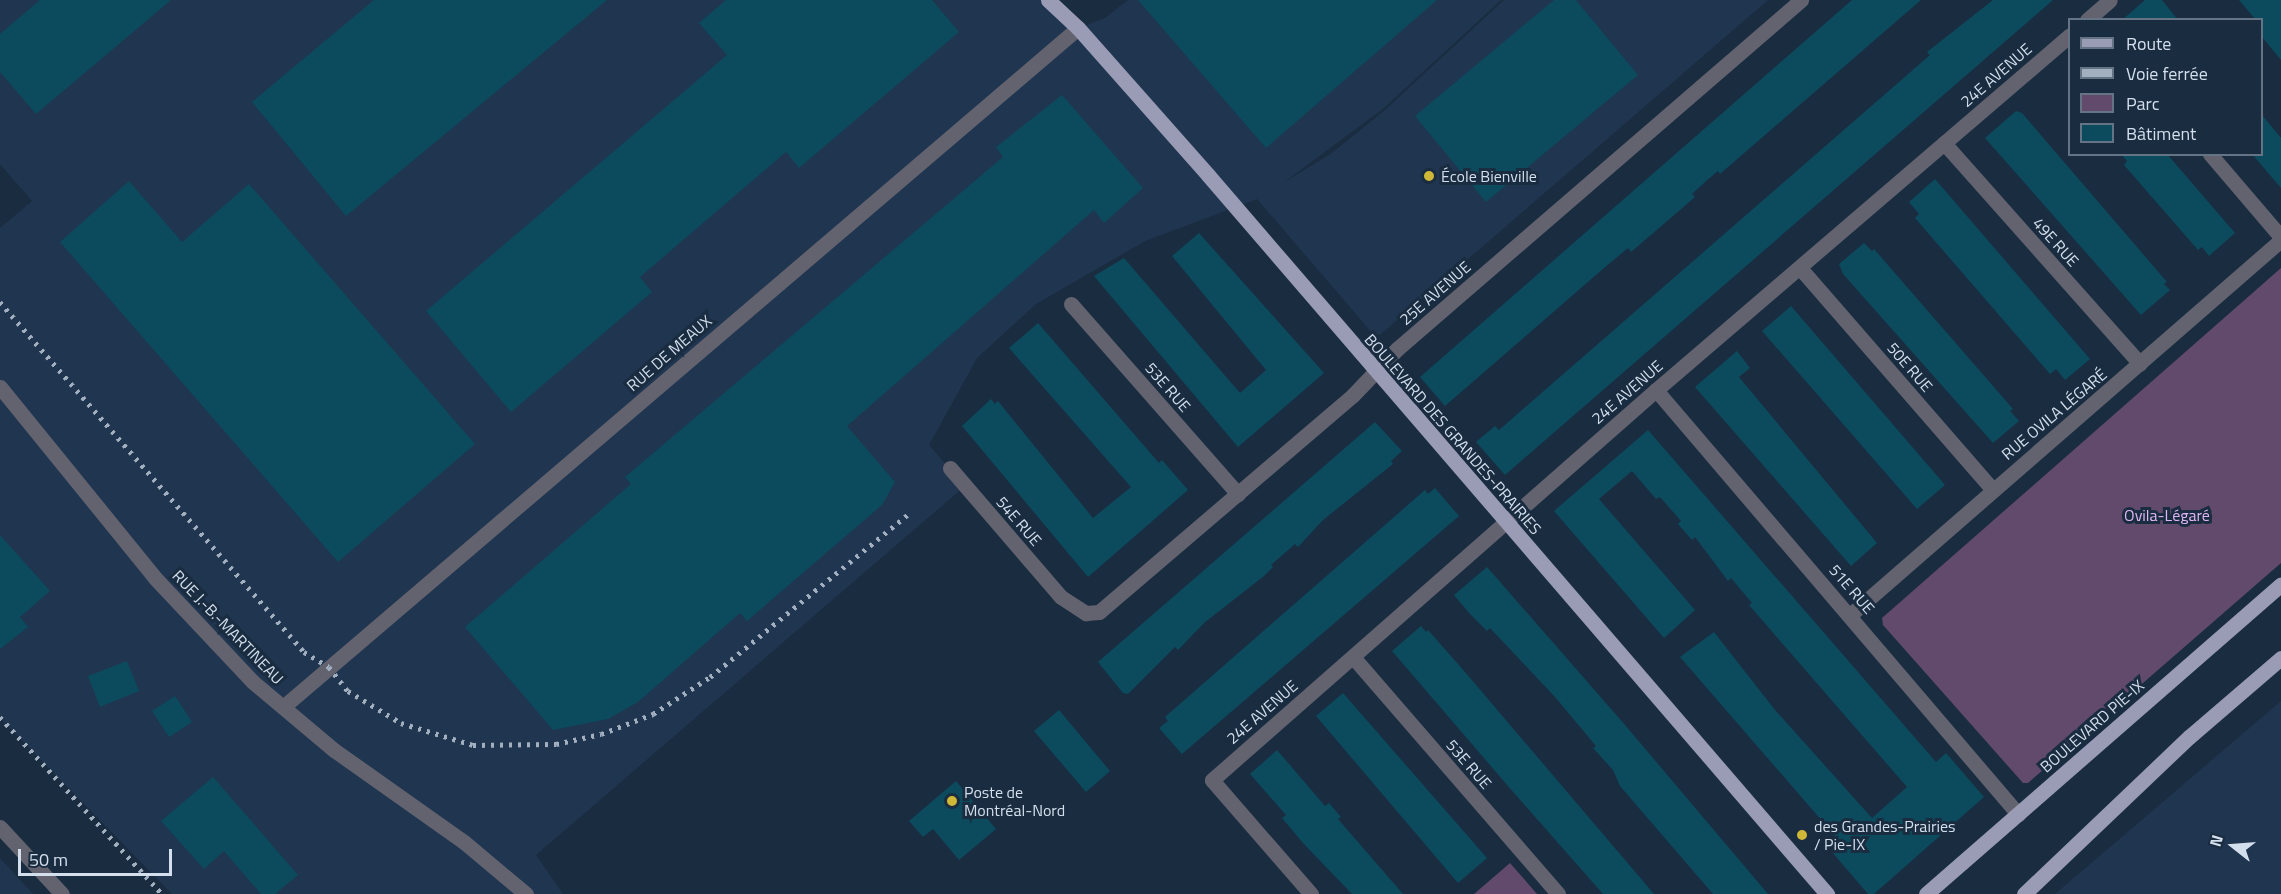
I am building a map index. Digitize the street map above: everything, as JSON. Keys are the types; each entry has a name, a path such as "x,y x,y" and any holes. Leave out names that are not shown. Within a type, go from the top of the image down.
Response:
{"main road":[{"name":"BOULEVARD DES GRANDES-PRAIRIES","path":"1048,0 1078,28 1827,894"},
{"name":"BOULEVARD PIE-IX","path":"1926,894 2281,584"},
{"path":"2024,894 2189,737 2281,658"}],"street":[{"name":"25E AVENUE","path":"1061,597 1086,613 1099,612 1353,395 1375,372 1801,0"},
{"path":"2091,18 2110,0"},
{"name":"RUE DE MEAUX","path":"283,707 1078,28"},
{"name":"24E AVENUE","path":"1311,894 1212,780 1656,390 2068,37"},
{"name":"49E RUE","path":"1944,143 2140,364"},
{"path":"2212,156 2281,238"},
{"name":"RUE OVILA LÉGARÉ","path":"1850,615 2140,364 2281,238"},
{"name":"50E RUE","path":"1800,268 1993,490"},
{"name":"53E RUE","path":"1071,304 1238,494"},
{"name":"RUE J.-B.-MARTINEAU","path":"0,387 171,596 253,682 334,750 465,842 526,894"},
{"name":"51E RUE","path":"1656,390 2018,814"},
{"name":"54E RUE","path":"950,468 1061,597"},
{"name":"53E RUE","path":"1353,657 1558,894"},
{"path":"0,827 62,894"}],"shaded area":[{"path":"0,0 1044,0 1078,28 1105,18 1128,0 1501,0 1384,108 1283,183 1332,153 1385,110 1504,0 1768,0 1380,335 1374,335 1257,199 1145,241 1036,304 977,358 929,445 965,486 536,855 563,894 172,894 0,718 0,228 32,201 0,164"},
{"path":"2281,701 2281,894 2055,894"},
{"path":"0,858 33,894 0,894"}],"green space":[{"name":"Ovila-Légaré","path":"2281,268 2281,563 2028,783 2023,783 1883,625 1882,618"},
{"path":"1510,863 1537,894 1474,894"}],"building":[{"path":"40,0 171,0 36,114 0,72 0,34"},
{"path":"374,0 607,0 346,216 252,102"},
{"path":"726,0 932,0 959,32 799,168 786,152 640,277 652,292 511,412 426,311 727,55 699,23"},
{"path":"1138,0 1437,0 1266,148"},
{"path":"1554,0 1576,0 1638,75 1486,202 1415,116"},
{"path":"1852,0 1921,0 1720,174 1718,171 1705,182 1692,194 1695,197 1631,252 1628,248 1445,406 1420,377"},
{"path":"1993,0 2053,0 1505,475 1476,442 1495,426 1499,430 1930,55 1927,52"},
{"path":"2145,0 2162,0 2176,18 2124,18"},
{"path":"2239,0 2281,0 2281,60 2263,38 2263,18 2254,18"},
{"path":"1062,95 1143,188 1104,223 1094,210 847,426 895,482 882,505 747,621 740,613 638,702 608,719 553,730 465,627 631,484 625,477 1003,157 996,147"},
{"path":"2016,111 2022,113 2167,282 2164,284 2170,290 2141,315 1985,138"},
{"path":"2263,116 2281,138 2281,188 2254,156 2263,156"},
{"path":"2123,156 2169,156 2235,233 2209,256 2202,247 2198,250 2124,165 2127,161"},
{"path":"1935,179 2090,359 2065,380 2056,369 2050,374 1915,218 1919,214 1909,202"},
{"path":"129,181 182,242 249,184 475,444 338,562 60,242"},
{"path":"1199,233 1324,373 1238,447 1094,276 1124,258 1240,393 1266,370 1172,256"},
{"path":"1864,243 1872,251 1874,249 2013,409 2010,411 2019,421 1993,443 1843,274 1839,264"},
{"path":"1791,306 1945,485 1917,509 1762,331"},
{"path":"1038,323 1159,463 1162,460 1188,490 1088,577 962,426 991,399 995,404 998,401 1093,518 1131,487 1009,348"},
{"path":"1737,351 1750,368 1739,377 1877,543 1851,566 1695,387"},
{"path":"1375,422 1402,451 1391,461 1393,464 1323,520 1298,547 1295,544 1271,565 1273,567 1264,576 1204,623 1178,650 1175,647 1128,694 1123,693 1098,662"},
{"path":"1648,430 1936,762 1946,753 1984,797 1874,894 1868,894 1832,852 1842,844 1680,657 1714,632 1775,710 1872,818 1907,787 1749,605 1752,603 1731,578 1728,581 1695,537 1692,540 1678,524 1681,521 1660,497 1656,499 1632,471 1599,499 1695,610 1664,638 1554,511"},
{"path":"1435,488 1459,516 1182,754 1159,728 1168,721 1165,717 1425,490 1428,494"},
{"path":"0,535 50,591 20,617 28,627 0,649"},
{"path":"1487,567 1768,894 1713,894 1620,786 1613,770 1593,748 1596,746 1555,697 1490,628 1487,631 1470,614 1454,595"},
{"path":"1421,626 1426,632 1428,630 1465,672 1654,894 1603,894 1514,793 1392,651"},
{"path":"127,661 139,691 100,707 88,676"},
{"path":"1343,693 1487,858 1458,883 1316,716"},
{"path":"175,696 192,722 169,737 152,711"},
{"path":"1059,710 1110,771 1086,792 1034,731"},
{"path":"1277,750 1325,806 1329,803 1341,817 1338,819 1403,894 1352,894 1303,843 1282,818 1286,815 1250,774"},
{"path":"213,777 298,875 275,894 261,894 224,851 204,869 161,821"},
{"name":"Poste de Montréal-Nord","path":"956,781 996,829 959,860 933,829 923,837 909,821"}],"railway":[{"path":"0,302 304,652 329,667 348,691 401,723 473,745 556,744 601,734 653,714 710,677 911,512"},
{"path":"0,717 162,894"}],"place":[{"name":"École Bienville","path":"1429,176"},
{"name":"Poste de Montréal-Nord","path":"952,801"},
{"name":"des Grandes-Prairies / Pie-IX","path":"1802,835"}]}
